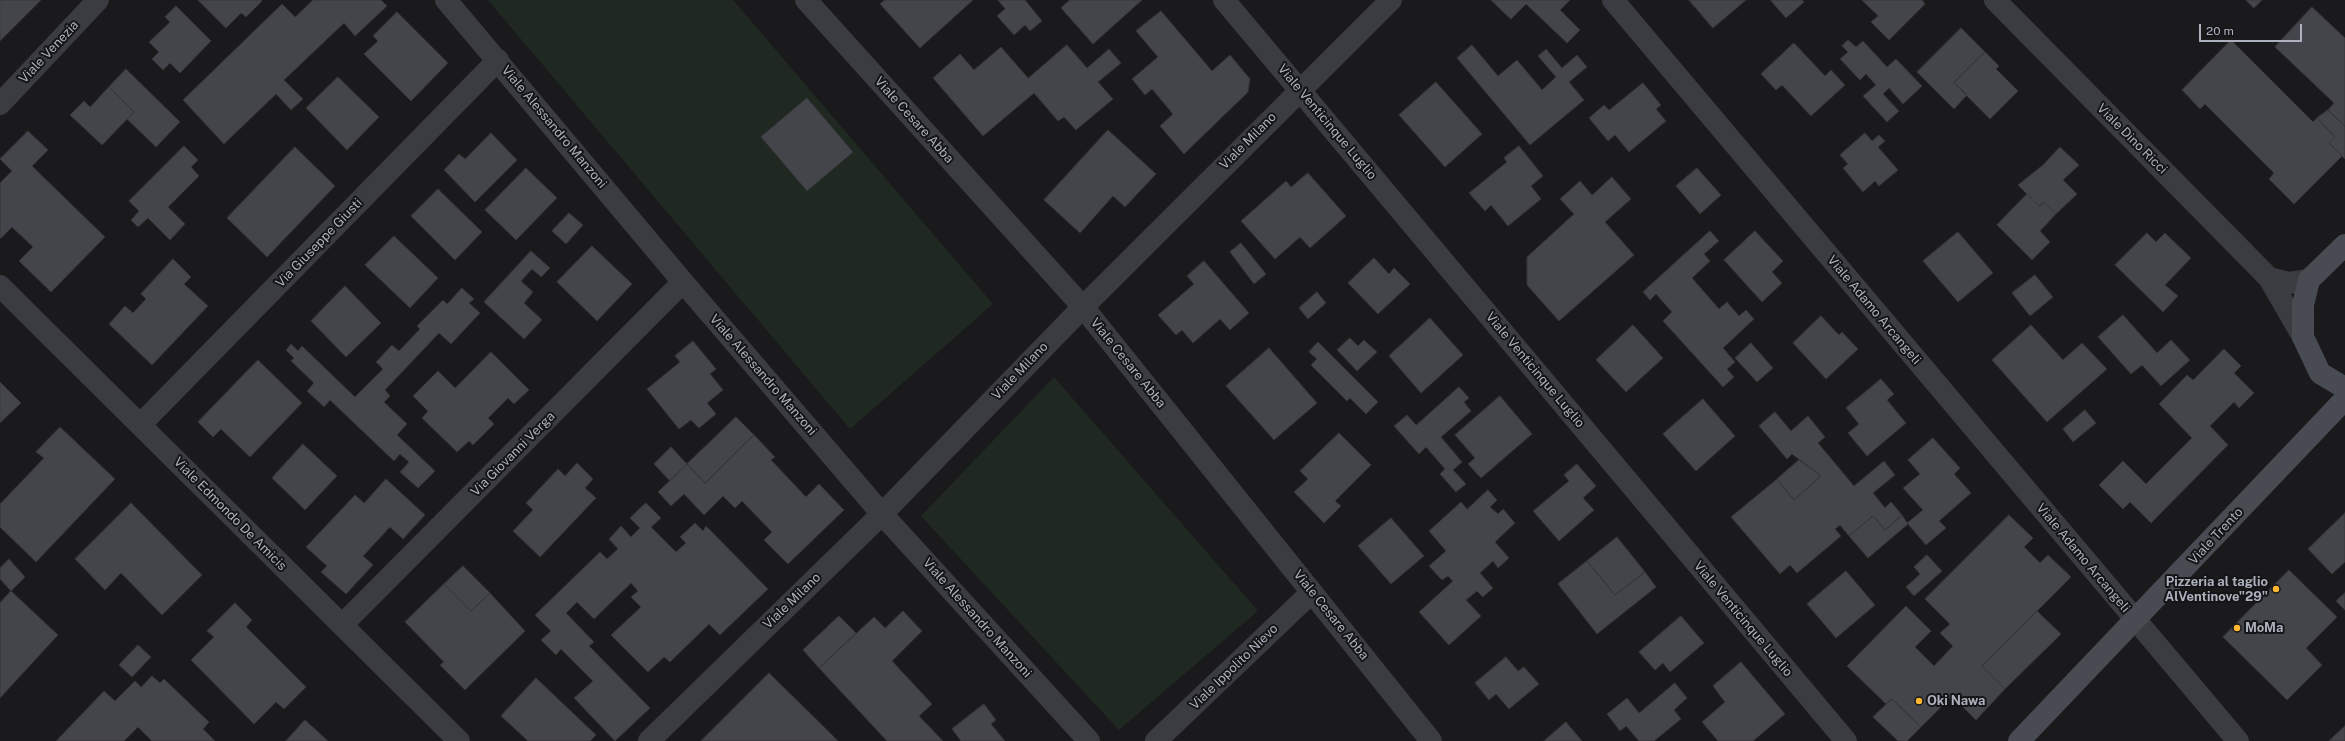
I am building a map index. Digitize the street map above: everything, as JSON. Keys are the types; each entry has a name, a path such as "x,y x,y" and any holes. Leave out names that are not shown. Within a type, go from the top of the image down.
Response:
{"street":[{"name":"Viale Venezia","path":"0,104 98,0"},
{"name":"Viale Alessandro Manzoni","path":"446,0 498,60 683,282 882,514 1089,741"},
{"name":"Viale Cesare Abba","path":"806,0 1082,307 1431,741"},
{"name":"Viale Venticinque Luglio","path":"1224,0 1846,741"},
{"name":"Viale Milano","path":"649,741 882,514 1082,307 1299,89 1391,0"},
{"name":"Viale Adamo Arcangeli","path":"1613,0 2238,741"},
{"name":"Viale Dino Ricci","path":"1995,0 2269,278 2303,337 2320,373 2345,388"},
{"name":"Via Giuseppe Giusti","path":"140,426 498,60"},
{"path":"2269,278 2289,283 2309,280 2345,245"},
{"name":"Viale Dino Ricci","path":"2303,337 2303,305 2309,280"},
{"name":"Via Giovanni Verga","path":"342,625 683,282"},
{"name":"Viale Edmondo De Amicis","path":"0,286 459,741"},
{"name":"Viale Trento","path":"2019,741 2136,620 2345,399"},
{"name":"Viale Ippolito Nievo","path":"1156,741 1312,592"}],"shaded area":[{"path":"488,0 733,0 993,304 850,429"},
{"path":"1054,377 1258,611 1119,730 921,516"}],"building":[{"path":"0,0 41,0 0,41"},
{"path":"198,0 262,1 246,17 241,13 226,28"},
{"path":"313,0 381,0 387,6 355,36 344,23 284,80 303,99 291,110 276,94 224,144 183,100 282,4 295,17"},
{"path":"885,0 973,0 920,48 880,4"},
{"path":"998,0 1025,0 1042,21 1030,31 1025,25 1014,35 997,16 1005,9"},
{"path":"1070,0 1142,0 1093,44 1061,8"},
{"path":"1491,0 1570,0 1560,10 1580,30 1567,43 1526,4 1511,19"},
{"path":"1689,0 1746,0 1713,28"},
{"path":"1802,0 1804,2 1786,18 1771,1"},
{"path":"1862,0 1922,0 1925,4 1889,40 1871,22 1878,16"},
{"path":"2246,0 2262,0 2254,8"},
{"path":"176,6 211,41 180,73 170,63 163,70 152,59 159,52 149,42 170,22 165,17"},
{"path":"2312,7 2345,38 2345,126 2328,110 2334,103 2275,47"},
{"path":"1161,11 1212,71 1230,55 1250,79 1248,92 1184,154 1160,126 1173,114 1152,89 1145,95 1132,79 1158,57 1136,31"},
{"path":"397,12 448,63 411,101 364,54 378,41 373,36"},
{"path":"1961,28 1985,52 1954,83 1967,95 1954,109 1917,72"},
{"path":"1848,40 1856,47 1863,41 1887,67 1896,59 1922,86 1903,104 1889,88 1883,94 1899,111 1887,122 1863,96 1876,85 1866,74 1860,80 1840,59 1848,52 1842,46"},
{"path":"2231,40 2313,122 2317,118 2335,137 2329,143 2342,156 2294,204 2269,179 2274,173 2205,104 2200,109 2182,90"},
{"path":"1794,43 1825,76 1831,70 1845,85 1811,116 1782,85 1776,90 1761,74"},
{"path":"1067,45 1087,68 1109,49 1121,63 1098,82 1113,99 1076,130 1064,117 1058,121 1034,93 983,136 933,78 960,54 974,70 1001,47 1028,78"},
{"path":"1472,45 1498,76 1517,60 1542,90 1556,77 1538,56 1546,49 1562,68 1577,55 1587,67 1569,82 1584,100 1530,145 1457,58"},
{"path":"1985,52 1999,66 1996,69 2018,91 1990,119 1954,83"},
{"path":"126,69 180,122 156,147 127,119 134,112 109,87"},
{"path":"338,77 379,117 347,150 306,108"},
{"path":"1436,82 1482,134 1445,167 1399,115"},
{"path":"1643,83 1661,105 1656,109 1666,121 1629,152 1615,135 1608,141 1589,118 1604,105 1609,110"},
{"path":"109,87 134,112 102,145 70,115 84,101 90,107"},
{"path":"807,98 853,152 807,191 761,137"},
{"path":"2328,110 2345,126 2345,159 2329,143 2335,137 2317,118"},
{"path":"1108,130 1156,174 1125,207 1113,196 1080,233 1044,200"},
{"path":"28,131 48,150 32,166 105,237 51,292 19,261 33,247 12,227 0,239 0,183 12,171 0,159"},
{"path":"491,133 517,160 475,202 444,170 459,154 465,159"},
{"path":"1865,133 1872,141 1879,135 1885,141 1878,147 1898,170 1879,186 1875,181 1863,192 1843,168 1848,164 1840,155"},
{"path":"184,146 198,160 191,167 199,176 168,207 185,224 170,240 148,218 138,227 131,220 139,211 129,201"},
{"path":"1519,146 1543,176 1531,186 1541,199 1508,226 1491,205 1485,211 1469,193 1507,162 1504,158"},
{"path":"295,147 335,186 267,257 227,218"},
{"path":"2060,147 2079,165 2063,180 2077,194 2056,214 2044,202 2039,206 2018,185 2043,165"},
{"path":"526,168 557,198 516,240 485,210"},
{"path":"1697,168 1721,195 1700,214 1676,186"},
{"path":"1308,173 1346,216 1310,248 1300,237 1275,259 1241,221 1286,181 1291,187"},
{"path":"1612,177 1631,199 1605,222 1634,255 1559,321 1527,285 1527,257 1574,214 1560,199 1580,181 1592,195"},
{"path":"438,189 482,232 455,260 411,216"},
{"path":"2027,194 2039,206 2044,202 2056,214 2040,231 2050,242 2032,260 1997,225"},
{"path":"569,213 583,225 566,244 552,231"},
{"path":"1710,231 1719,241 1704,254 1710,261 1692,278 1719,309 1727,302 1739,316 1746,310 1754,319 1723,348 1735,362 1727,369 1734,377 1723,387 1663,321 1672,312 1656,294 1650,300 1643,292"},
{"path":"1755,231 1783,261 1772,272 1782,283 1762,302 1724,260"},
{"path":"1958,232 1993,273 1958,302 1923,261"},
{"path":"2147,233 2156,242 2165,233 2191,258 2165,285 2178,296 2163,312 2115,265"},
{"path":"394,236 438,278 410,308 365,265"},
{"path":"1241,243 1266,274 1254,284 1230,252"},
{"path":"592,246 632,284 597,321 557,282"},
{"path":"531,251 550,268 541,277 532,269 521,281 533,292 524,303 542,320 524,339 484,302"},
{"path":"1374,258 1389,274 1394,268 1410,284 1378,314 1348,283"},
{"path":"173,259 191,277 184,284 208,306 152,365 109,324 125,306 133,313 146,299 141,294"},
{"path":"1204,261 1249,313 1230,330 1220,319 1193,343 1182,330 1176,335 1158,315 1194,284 1187,276"},
{"path":"2035,275 2053,297 2030,316 2012,293"},
{"path":"345,286 381,323 346,357 311,321"},
{"path":"462,288 474,299 469,303 480,313 451,344 439,333 385,390 390,396 384,402 407,424 397,435 435,471 418,488 400,472 409,462 400,454 394,461 330,400 324,407 307,391 314,383 291,361 294,358 286,350 291,344 298,351 302,346 355,397 383,369 376,362 392,345 399,351 420,329 417,326 443,300 447,304"},
{"path":"1317,292 1326,303 1308,319 1299,308"},
{"path":"2123,315 2157,353 2171,340 2190,360 2161,386 2142,365 2131,374 2098,337"},
{"path":"1821,316 1839,335 1842,332 1858,349 1826,379 1793,343"},
{"path":"1430,318 1463,355 1421,393 1389,356"},
{"path":"1633,325 1663,358 1626,392 1596,360"},
{"path":"2031,325 2063,360 2082,343 2107,369 2047,422 1992,360"},
{"path":"1350,338 1358,346 1364,340 1377,352 1357,371 1337,350"},
{"path":"693,341 716,369 710,374 723,390 707,403 716,414 699,428 691,420 679,429 647,389 680,362 675,356"},
{"path":"1318,342 1378,402 1366,414 1350,398 1347,401 1311,365 1317,359 1309,352"},
{"path":"1751,343 1773,368 1757,382 1735,358"},
{"path":"1269,348 1317,403 1274,440 1226,386"},
{"path":"2224,349 2241,366 2234,373 2254,393 2239,408 2234,402 2210,426 2228,445 2151,523 2130,502 2123,509 2099,485 2123,461 2146,484 2192,438 2159,404 2187,375 2193,380"},
{"path":"491,352 529,390 514,404 508,398 488,418 494,424 473,445 469,441 457,452 422,418 428,411 413,396 438,371 455,388"},
{"path":"258,360 302,403 250,457 221,429 213,437 198,422"},
{"path":"1881,379 1894,394 1887,400 1906,423 1867,456 1848,433 1859,424 1846,408"},
{"path":"0,382 21,403 0,423"},
{"path":"1459,387 1469,398 1464,402 1471,411 1441,437 1462,462 1453,470 1466,484 1456,492 1440,474 1445,469 1426,447 1419,454 1394,426 1407,415 1416,425"},
{"path":"1500,396 1532,434 1481,478 1468,464 1475,458 1455,435"},
{"path":"1703,399 1735,436 1696,471 1663,434"},
{"path":"2085,410 2096,423 2073,442 2063,429"},
{"path":"1775,412 1791,431 1808,416 1825,437 1818,443 1854,486 1884,461 1895,475 1873,493 1885,508 1891,502 1902,515 1885,530 1873,516 1849,536 1840,525 1835,529 1841,536 1797,573 1790,565 1780,574 1731,517 1777,479 1794,500 1821,476 1792,454 1787,459 1759,426"},
{"path":"736,417 754,435 705,483 687,464"},
{"path":"60,427 115,479 36,562 0,527 0,504 44,458 36,452"},
{"path":"1339,433 1371,465 1335,501 1341,506 1324,523 1294,492 1308,479 1300,471"},
{"path":"754,435 775,457 771,460 806,497 819,484 844,510 788,564 764,540 772,532 742,501 735,508 723,496 704,515 684,494 671,506 658,492 687,464 705,483"},
{"path":"1933,438 1960,468 1954,474 1971,493 1939,521 1946,528 1926,545 1907,523 1923,510 1903,488 1920,474 1908,460"},
{"path":"303,444 337,476 305,510 272,478"},
{"path":"671,447 687,464 670,481 654,464"},
{"path":"1799,460 1821,476 1794,500 1777,479"},
{"path":"577,463 593,479 585,488 596,498 540,557 513,531 533,510 526,503 558,469 565,476"},
{"path":"1577,464 1596,486 1583,498 1594,510 1559,541 1533,511 1569,481 1564,475"},
{"path":"386,479 425,515 403,539 390,527 363,556 373,565 346,594 321,572 327,566 306,547 355,495 364,503"},
{"path":"1488,490 1497,500 1490,507 1498,514 1503,509 1515,523 1495,542 1509,558 1498,568 1493,561 1480,573 1493,588 1483,597 1477,591 1466,600 1481,616 1449,645 1419,612 1453,581 1448,576 1442,580 1429,566 1446,551 1429,531 1461,502 1467,509"},
{"path":"131,503 202,575 162,615 121,573 105,590 75,559"},
{"path":"646,503 661,518 651,527 676,552 686,543 680,537 695,523 703,531 706,526 768,589 720,635 709,624 670,662 664,657 648,672 611,635 641,607 631,597 638,591 631,583 594,619 577,602 566,613 594,642 589,646 650,708 615,741 574,698 593,681 561,649 556,655 541,640 551,631 535,615 600,552 607,559 618,549 609,539 621,526 631,537 640,528 630,518"},
{"path":"2345,513 2345,562 2332,574 2308,549"},
{"path":"1902,515 1908,524 1868,558 1849,536 1873,516 1885,530"},
{"path":"2009,515 2033,538 2024,547 2040,563 2048,555 2071,577 1982,666 2005,689 1976,720 1952,696 1921,727 1892,699 1886,704 1847,666 1906,606 1931,631 1915,647 1934,666 1953,646 1940,633 1950,624 1925,599"},
{"path":"1391,518 1424,556 1391,584 1358,546"},
{"path":"1617,537 1645,572 1615,595 1587,561"},
{"path":"1927,555 1942,571 1914,596 1906,587 1920,574 1914,567"},
{"path":"9,559 25,577 11,591 0,579 0,568"},
{"path":"1587,561 1615,595 1645,572 1656,587 1597,634 1558,584"},
{"path":"463,566 490,593 471,611 444,584"},
{"path":"2289,570 2337,617 2306,648 2322,665 2287,700 2223,637"},
{"path":"1846,571 1875,605 1836,638 1807,604"},
{"path":"444,584 471,611 490,593 525,631 465,690 440,665 444,662 405,622"},
{"path":"11,591 58,635 0,698 0,603"},
{"path":"2345,593 2345,610 2336,601"},
{"path":"235,603 252,620 246,627 306,687 284,709 276,702 254,724 191,660 214,637 207,631"},
{"path":"903,611 922,631 892,661 932,704 919,716 943,741 887,741 819,668 874,617 885,628"},
{"path":"2037,611 2061,634 2005,689 1982,666"},
{"path":"839,616 856,633 819,668 803,650"},
{"path":"1681,616 1704,643 1670,672 1663,663 1655,670 1639,652"},
{"path":"138,645 151,657 132,677 119,665"},
{"path":"1506,657 1518,671 1524,667 1539,684 1509,709 1496,694 1489,700 1475,683"},
{"path":"1741,662 1785,714 1753,741 1718,741 1702,722 1725,702 1713,686"},
{"path":"769,673 824,727 838,741 701,741"},
{"path":"152,676 160,683 164,679 209,722 203,729 215,741 152,741 138,727 124,741 56,741 104,691 115,701 135,681 141,687"},
{"path":"536,678 596,735 590,741 528,741 501,716"},
{"path":"1675,683 1687,698 1674,710 1681,719 1654,741 1639,741 1626,726 1620,731 1607,714 1627,698 1639,713"},
{"path":"1892,699 1921,727 1907,741 1898,741 1873,717"},
{"path":"984,704 996,720 991,724 1005,741 961,741 952,729"},
{"path":"305,720 328,741 286,741"},
{"path":"1566,722 1582,741 1544,741"},
{"path":"2345,726 2345,741 2329,741"}],"place":[{"name":"Pizzeria al taglio AlVentinove\"29\"","path":"2276,589"},
{"name":"MoMa","path":"2237,628"},
{"name":"Oki Nawa","path":"1919,701"}]}
